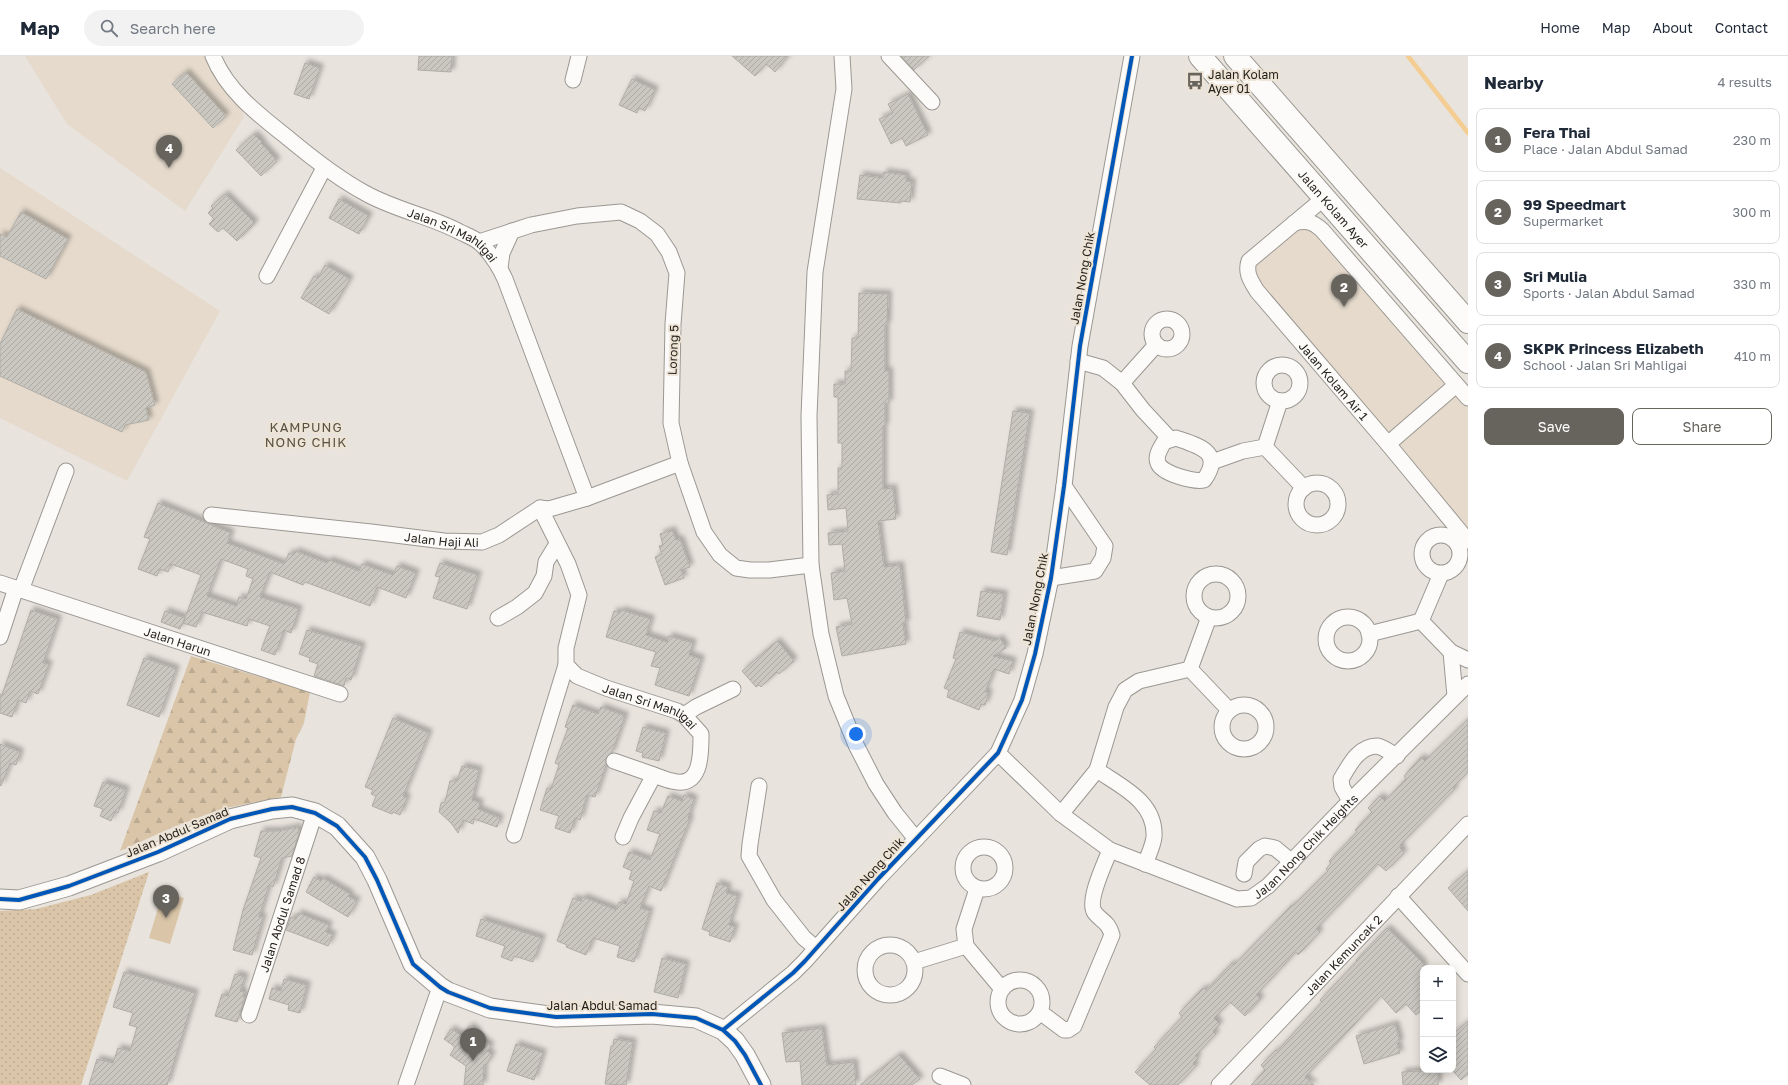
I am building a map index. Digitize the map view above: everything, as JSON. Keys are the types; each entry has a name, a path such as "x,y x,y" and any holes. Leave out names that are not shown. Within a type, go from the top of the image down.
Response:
{"main road":[{"name":"Jalan Kolam Ayer","path":"1200,56 1323,199 1468,362"},
{"path":"1235,56 1468,322"}],"street":[{"name":"Jalan Sri Mahligai","path":"213,56 218,68 228,83 251,108 324,168 365,193 398,208 448,226 479,242 500,268 587,498"},
{"path":"573,80 579,56"},
{"name":"Jalan Nong Chik","path":"842,56 844,89 815,272 809,416 811,565 821,634 836,696 856,745 876,784 895,813 916,839"},
{"path":"889,56 932,102"},
{"name":"Jalan Nong Chik","path":"723,1030 793,973 916,839 998,753 1024,692 1035,654 1051,578 1064,486 1078,362 1132,56"},
{"path":"267,276 324,168"},
{"name":"Jalan Kolam Air 1","path":"1323,199 1249,261 1247,268 1248,277 1257,291 1388,444 1468,541"},
{"name":"Lorong 5","path":"479,242 512,231 577,216 621,212 640,221 657,234 669,252 677,274 673,324 671,423 680,463 704,532 720,555 736,568 769,570 811,565"},
{"path":"1294,223 1306,220 1315,224 1322,230 1468,398"},
{"path":"500,268 502,253 512,231"},
{"path":"1122,383 1156,345"},
{"path":"1078,362 1103,368 1122,383 1143,410 1170,439"},
{"path":"1388,444 1456,385"},
{"path":"1265,447 1280,401"},
{"path":"1176,438 1207,451 1211,456 1212,462 1209,473 1204,480 1198,482 1167,472 1161,468 1157,456 1164,442 1176,438"},
{"path":"1212,462 1243,451 1265,447"},
{"path":"1265,447 1304,488"},
{"name":"Jalan Haji Ali","path":"211,515 444,541 482,542 499,535 540,508 549,509 587,498 680,463"},
{"path":"0,637 66,470"},
{"path":"1051,578 1095,571 1103,558 1105,546 1064,486"},
{"path":"514,835 566,665 566,648 579,595 570,569 540,508"},
{"path":"498,618 535,594 544,576 546,562 557,544"},
{"path":"1421,620 1441,574"},
{"name":"Jalan Harun","path":"0,583 340,694"},
{"path":"1190,669 1210,617"},
{"path":"1369,634 1421,620"},
{"path":"1421,620 1451,652 1468,660"},
{"path":"1451,652 1455,696"},
{"name":"Jalan Sri Mahligai","path":"566,665 577,676 606,688 684,715 701,734 699,763 694,776 684,782 673,782 654,775"},
{"path":"1190,669 1229,710"},
{"path":"1062,814 1097,770 1116,707 1125,690 1139,681 1190,669"},
{"name":"Jalan Nong Chik Heights","path":"998,753 1062,814 1110,850 1238,899 1251,898 1268,886 1350,801 1468,684"},
{"path":"684,715 696,707 733,689"},
{"path":"1350,801 1342,787 1341,779 1357,755 1368,748 1378,746 1397,756"},
{"path":"614,761 654,775 631,818 623,837"},
{"path":"1097,770 1139,799 1147,808 1152,819 1154,838 1146,864"},
{"path":"759,786 749,856 774,900 804,938 816,948"},
{"name":"Jalan Abdul Samad","path":"0,899 20,900 69,886 158,852 230,819 287,807 315,813 337,826 365,857 377,880 413,964 448,992 490,1008 556,1017 652,1014 696,1018 723,1030 745,1055 761,1085"},
{"name":"Jalan Abdul Samad 8","path":"249,1015 315,813"},
{"name":"Jalan Kemuncak 2","path":"1219,1085 1468,824"},
{"path":"1244,874 1246,862 1259,849 1265,846 1275,848 1292,862"},
{"path":"1040,1012 1064,1030 1068,1030 1074,1026 1112,935 1110,927 1105,921 1095,914 1092,908 1093,897 1110,850"},
{"path":"977,889 964,930 966,946 1002,989"},
{"path":"1398,896 1468,974"},
{"path":"914,962 966,946"},
{"path":"1014,981 1028,981 1039,991 1042,1005 1040,1012 1030,1022 1022,1024 1008,1022 999,1010 997,1003 1002,989 1007,984 1014,981"},
{"path":"406,1085 440,987"},
{"path":"940,1076 963,1085"}],"shaded area":[{"path":"25,56 219,56 244,117 185,211 67,124"},
{"path":"0,168 220,311 127,481 0,418"},
{"path":"1296,229 1315,229 1468,405 1468,534 1254,276 1254,265"}],"green space":[{"path":"191,656 310,692 304,723 296,739 281,797 221,809 171,828 120,851"},
{"path":"149,872 81,1085 0,1085 0,911 36,909 91,895"},
{"path":"163,892 184,898 170,944 149,938"}],"building":[{"path":"419,56 452,56 451,72 418,70"},
{"path":"732,56 788,56 775,72 766,64 755,76"},
{"path":"901,56 929,56 914,70"},
{"path":"305,63 320,68 309,99 294,94"},
{"path":"186,72 226,116 213,128 172,84"},
{"path":"632,79 655,90 645,111 639,108 637,113 619,105"},
{"path":"908,94 928,135 906,146 902,138 891,144 879,119 893,113 888,104"},
{"path":"254,134 277,161 261,176 236,150"},
{"path":"884,172 906,175 906,181 912,182 910,202 901,201 901,203 857,199 860,175 883,178"},
{"path":"225,194 255,223 237,241 223,228 218,232 209,224 214,219 208,213 213,208 211,206"},
{"path":"339,199 369,216 359,234 329,218"},
{"path":"21,212 68,239 46,279 0,256 0,234 7,237"},
{"path":"325,265 350,279 329,314 301,298 314,276 318,278"},
{"path":"859,293 888,294 887,325 885,325 885,371 889,371 889,403 885,403 885,427 883,426 883,489 893,488 896,519 878,521 884,567 900,565 906,623 903,624 906,644 842,656 836,627 852,624 847,598 834,600 831,573 845,571 842,544 829,545 828,533 848,531 846,508 828,510 827,495 838,494 838,468 842,468 842,443 838,443 838,397 834,397 834,384 845,384 845,371 851,371 852,338 858,338"},
{"path":"17,309 146,372 155,405 146,408 149,420 125,425 122,432 0,376 0,344"},
{"path":"1013,411 1030,413 1007,555 991,552"},
{"path":"158,503 231,533 227,543 284,564 289,553 294,555 295,551 327,563 329,560 359,571 362,564 393,575 397,566 416,573 406,598 377,587 370,606 305,582 303,585 270,572 260,597 299,609 291,633 284,630 275,655 261,650 270,626 249,619 247,626 202,612 196,627 183,623 201,575 171,564 168,572 160,569 157,576 138,569 150,539 144,537","holes":["221,559 248,569 246,576 253,579 246,599 239,597 236,606 207,596"]},
{"path":"672,530 676,540 680,539 690,567 681,570 684,578 665,585 655,557 662,554 659,546 663,545 660,534"},
{"path":"440,563 478,575 467,609 433,598 440,577 435,576"},
{"path":"981,591 1004,594 1000,620 977,616"},
{"path":"31,610 58,619 43,663 49,664 38,694 30,691 26,703 18,700 12,717 0,713 0,694 2,695"},
{"path":"621,610 651,619 646,635 667,642 669,636 693,643 689,655 701,659 689,696 655,685 660,668 651,666 656,652 606,637 614,611 620,613"},
{"path":"165,611 185,618 180,629 161,622"},
{"path":"307,630 362,646 351,680 346,678 344,686 314,676 318,664 309,661 310,658 299,654"},
{"path":"960,632 995,641 1000,638 1006,648 993,656 1013,661 1009,674 994,669 985,692 989,693 985,705 981,704 979,710 947,697 949,690 944,688 956,659 953,658"},
{"path":"777,641 794,661 779,674 777,672 761,687 759,685 756,687 742,671"},
{"path":"144,658 176,669 159,717 127,705"},
{"path":"573,705 598,714 601,707 625,716 612,752 606,758 606,765 595,797 587,795 580,820 575,818 570,833 555,828 559,816 540,810 547,788 551,789 559,765 555,763 568,728 565,727"},
{"path":"393,718 429,733 403,796 407,798 400,815 393,812 392,814 372,806 376,796 371,794 373,790 365,787"},
{"path":"1468,719 1468,772 1453,787 1455,789 1400,845 1400,848 1404,853 1386,871 1378,864 1316,929 1320,932 1298,955 1296,952 1256,995 1261,999 1245,1016 1230,1002 1214,1018 1220,1024 1213,1031 1216,1034 1195,1056 1198,1058 1193,1063 1196,1066 1178,1085 1150,1085 1135,1072 1156,1049 1154,1047 1182,1017 1179,1013 1203,988 1206,990 1232,963 1234,965 1292,905 1293,906 1328,871 1326,869 1331,863 1329,861 1357,832 1355,830 1372,812 1368,808 1380,796 1385,801 1406,779 1404,776 1421,757 1425,761"},
{"path":"643,727 666,733 659,761 642,757 643,753 636,751"},
{"path":"0,744 20,752 16,765 10,763 1,786 0,785"},
{"path":"462,766 479,770 472,800 480,803 478,809 500,818 497,827 474,819 473,824 463,820 458,833 451,823 439,812 441,803 445,802 450,781 457,781"},
{"path":"103,782 126,790 118,813 115,811 111,821 100,816 103,809 94,806"},
{"path":"684,795 694,799 688,818 690,819 661,891 649,886 640,908 650,911 634,962 617,957 620,946 593,938 586,955 566,947 567,945 557,941 573,898 581,901 583,897 616,910 619,902 626,904 634,881 629,879 632,871 623,867 629,852 650,860 660,834 647,830 654,811 661,813 668,796 682,801"},
{"path":"298,827 299,833 292,856 282,858 273,887 269,885 259,917 263,917 252,955 233,950 243,910 261,858 254,856 261,831 278,831"},
{"path":"1468,871 1468,911 1448,888"},
{"path":"314,877 321,881 323,878 350,894 349,897 357,901 348,917 306,892"},
{"path":"717,883 728,887 726,893 738,896 729,925 735,927 730,942 709,935 710,932 702,929"},
{"path":"298,913 329,925 326,932 333,935 328,946 286,930 291,917 296,919"},
{"path":"481,919 542,938 533,962 514,956 512,961 501,957 505,946 476,936"},
{"path":"1387,928 1423,963 1423,965 1420,965 1420,1012 1416,1015 1406,1004 1396,1013 1381,996 1305,1077 1314,1085 1251,1085 1265,1070 1261,1065 1276,1050 1277,1051 1322,1002 1320,1000 1357,961 1356,960"},
{"path":"662,958 686,964 678,998 654,992"},
{"path":"124,972 195,993 167,1085 89,1085 97,1059 113,1063 118,1048 130,1051 137,1027 129,1025 133,1013 113,1007"},
{"path":"235,974 245,977 240,991 244,992 243,997 245,997 237,1022 215,1016 222,994 228,996"},
{"path":"284,979 307,985 300,1013 288,1010 289,1005 269,999 272,988 281,991"},
{"path":"1468,1021 1468,1074 1461,1080 1455,1073 1456,1073 1456,1031"},
{"path":"1395,1024 1400,1042 1397,1043 1400,1053 1364,1064 1356,1036"},
{"path":"470,1026 478,1032 476,1035 491,1046 487,1051 492,1055 486,1065 484,1064 483,1085 464,1085 466,1066 450,1055 455,1047 444,1039 451,1029 461,1035"},
{"path":"822,1028 827,1065 854,1062 856,1085 802,1085 800,1061 786,1062 782,1033"},
{"path":"614,1039 633,1042 626,1085 605,1084 611,1046 613,1046"},
{"path":"516,1044 543,1053 534,1080 507,1071"},
{"path":"899,1055 920,1079 912,1085 860,1085"},
{"path":"1420,1071 1420,1073 1438,1073 1438,1085 1403,1085 1402,1072"}],"waterway":[{"path":"1408,56 1468,133"}],"cycle path":[{"path":"723,1030 793,973 805,961 878,879 998,753 1022,700 1035,654 1051,578 1064,486 1080,346 1132,56"},
{"path":"0,899 19,900 69,886 158,852 230,819 272,809 292,807 315,813 337,826 365,857 377,880 413,964 448,992 490,1008 556,1017 652,1014 696,1018 723,1030 735,1041 745,1055 761,1085"}],"place":[{"name":"Jalan Kolam Ayer 01","path":"1195,81"},
{"name":"SKPK Princess Elizabeth","path":"169,168"},
{"name":"99 Speedmart","path":"1344,307"},
{"name":"Sri Mulia","path":"166,918"},
{"name":"Fera Thai","path":"473,1061"}],"district":[{"name":"KAMPUNG NONG CHIK","path":"306,434"}]}
